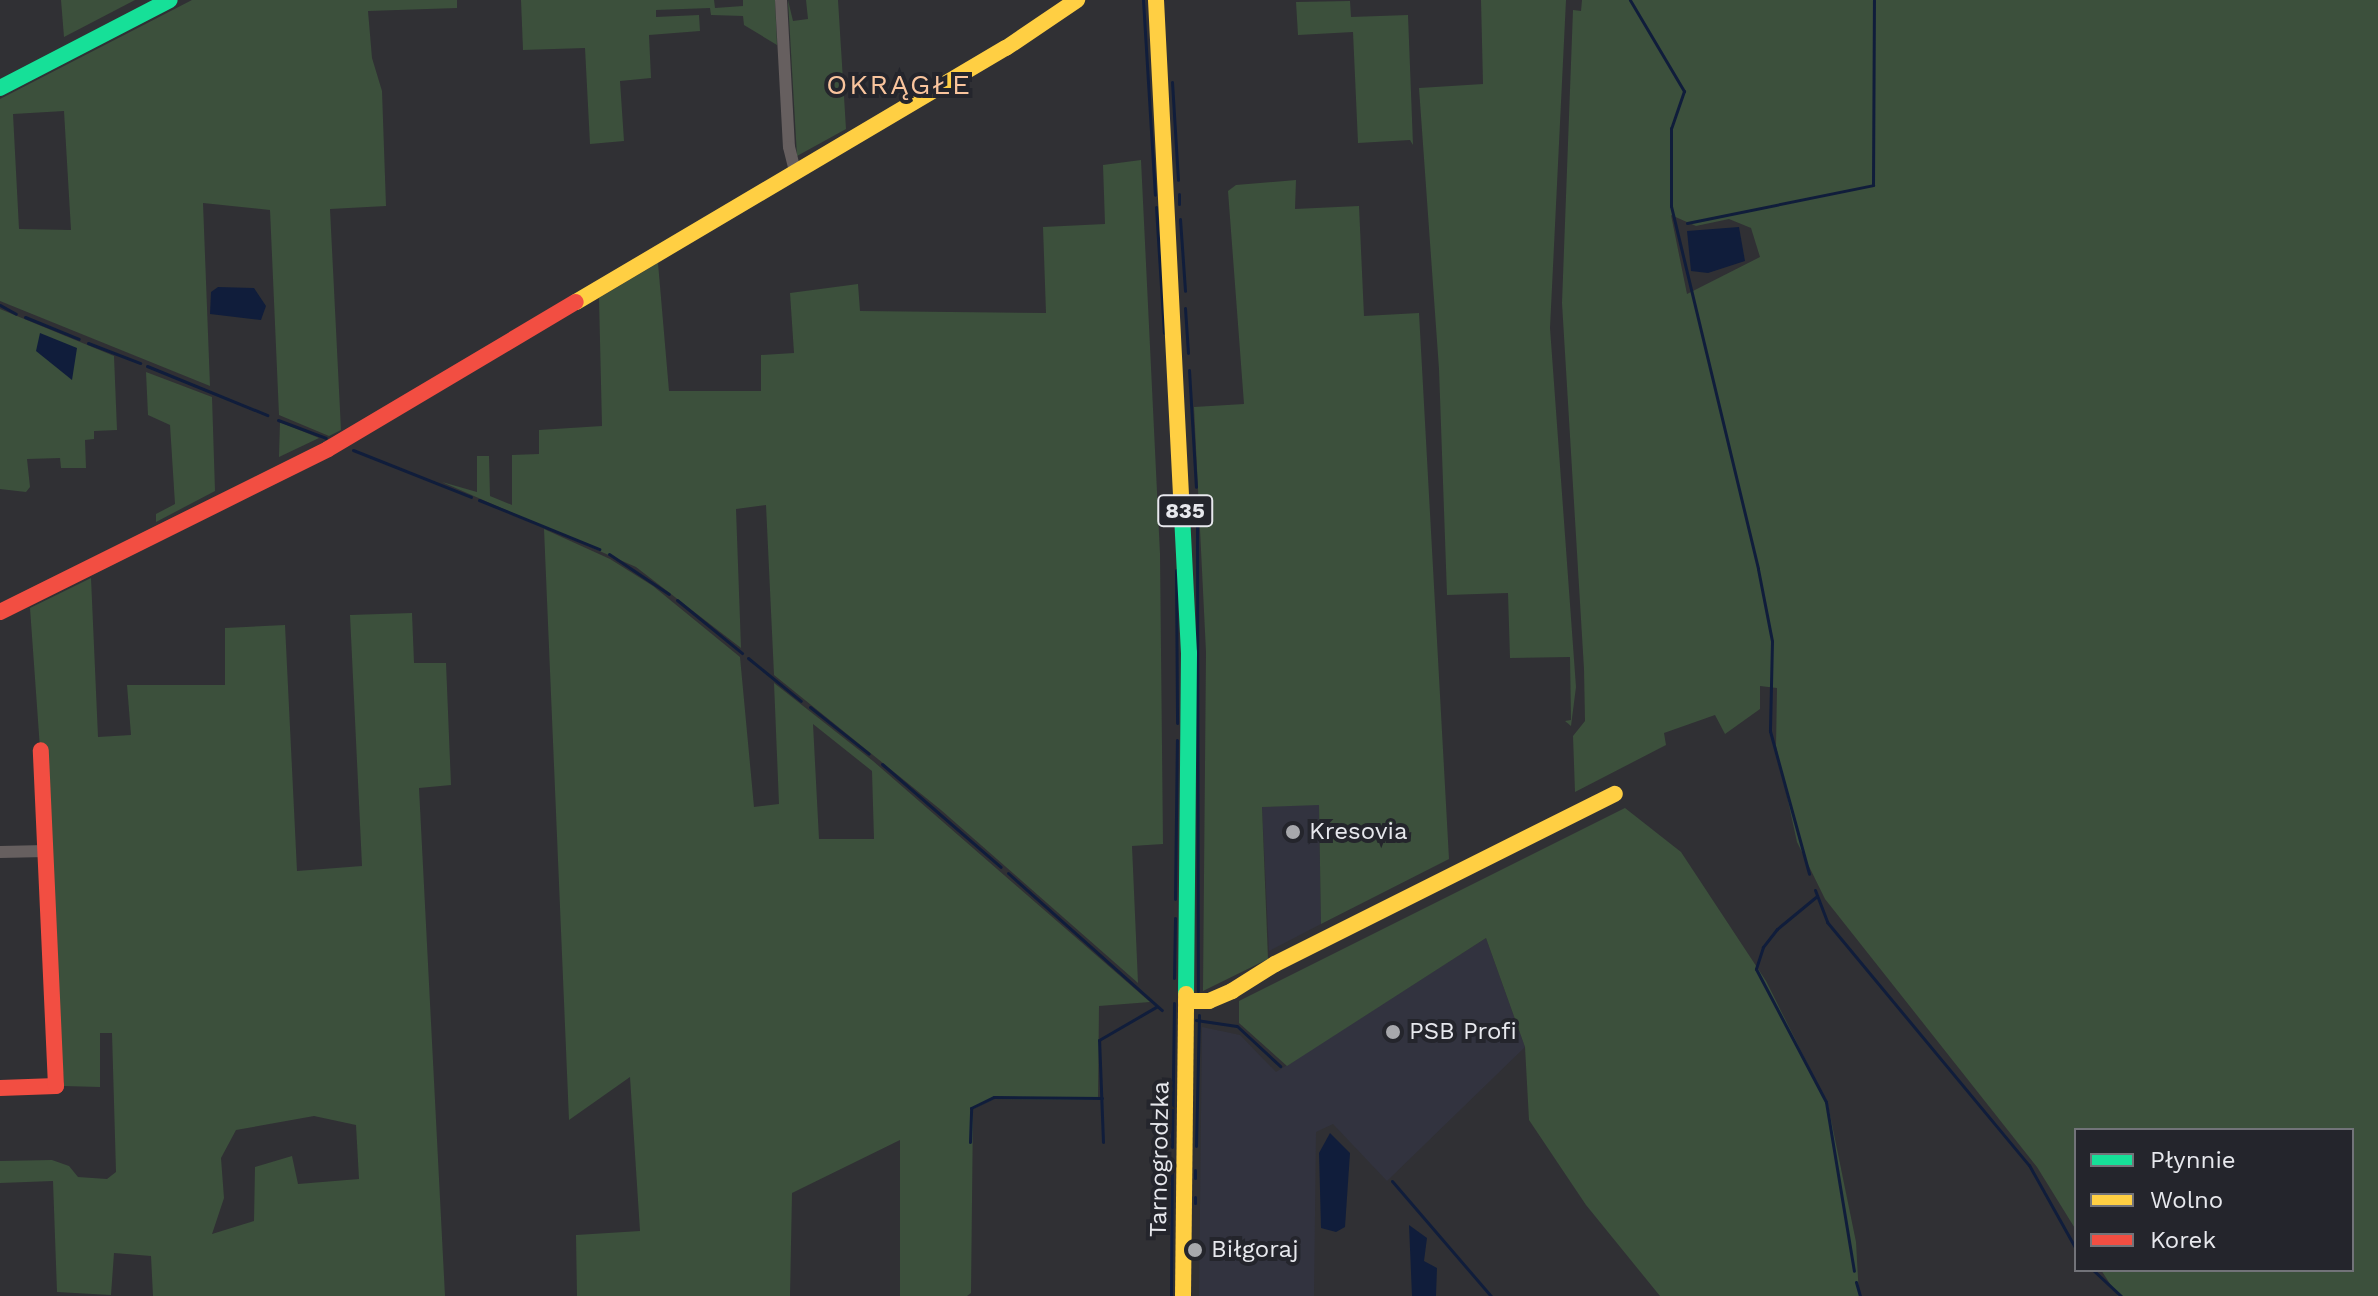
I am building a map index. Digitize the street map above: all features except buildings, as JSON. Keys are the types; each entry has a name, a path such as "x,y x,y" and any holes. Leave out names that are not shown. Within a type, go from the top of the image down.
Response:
{"street":[{"path":"0,88 170,0"},
{"path":"781,0 789,147 795,171"},
{"path":"0,612 328,449 1006,48 1077,0"},
{"name":"835","path":"1156,0 1188,597 1186,1001"},
{"path":"0,1088 56,1086 41,750"},
{"path":"1186,1001 1207,1002 1232,991 1275,964 1615,794"},
{"path":"0,852 46,851"},
{"name":"Tarnogrodzka","path":"1183,1296 1186,1001"}],"shaded area":[{"path":"1319,804 1321,924 1269,951 1262,807"},
{"path":"1486,938 1525,1047 1387,1181 1333,1124 1316,1132 1314,1296 1199,1296 1202,1027 1240,1035 1276,1072"}],"green space":[{"path":"61,0 135,0 64,37"},
{"path":"192,0 457,0 457,8 368,11 372,58 382,91 386,206 330,209 341,430 329,436 279,415 270,210 203,203 210,386 0,301 0,99","holes":["64,111 71,230 19,229 13,114"]},
{"path":"521,0 714,0 715,8 743,6 743,0 775,0 777,45 744,25 743,16 711,15 710,8 656,10 656,17 699,15 700,31 649,35 651,78 620,81 624,141 590,144 585,48 523,50"},
{"path":"788,0 793,21 808,19 806,0 838,0 846,129 797,156"},
{"path":"1481,0 1566,0 1550,328 1576,687 1571,726 1565,721 1571,720 1570,657 1510,658 1508,593 1447,595 1439,369 1419,88 1483,84"},
{"path":"1582,0 2378,0 2378,1296 2118,1296 2102,1272 2354,1272 2354,1128 2074,1128 2074,1227 2037,1167 1825,899 1797,842 1776,746 1777,688 1760,686 1760,709 1725,734 1715,715 1664,733 1666,745 1575,792 1573,736 1585,721 1584,669 1562,303 1573,10 1581,11","holes":["1671,215 1696,226 1729,219 1751,228 1760,257 1687,294"]},
{"path":"1350,1 1351,17 1408,15 1413,145 1410,140 1358,143 1353,32 1298,35 1296,2"},
{"path":"1141,160 1160,554 1163,844 1132,846 1138,983 941,810 774,675 766,505 736,509 741,648 636,567 442,482 477,492 477,456 489,456 490,496 512,505 512,455 539,454 539,430 602,426 599,298 658,263 669,391 761,391 761,355 794,353 790,293 858,284 860,311 1046,313 1043,227 1105,224 1103,165"},
{"path":"1296,180 1295,209 1359,206 1364,316 1419,313 1449,859 1321,924 1319,805 1262,807 1268,959 1203,991 1206,652 1194,407 1244,404 1228,191 1236,185"},
{"path":"0,309 114,356 117,430 94,431 94,439 85,440 86,468 61,468 60,458 27,459 30,487 26,492 0,489"},
{"path":"146,372 212,397 215,491 156,522 156,514 175,504 170,425 148,415"},
{"path":"280,422 319,438 279,457"},
{"path":"544,529 610,559 653,586 740,657 754,807 779,804 774,683 873,761 1150,1002 1099,1006 1098,1100 994,1099 973,1109 971,1293 967,1296 900,1296 900,1140 792,1193 790,1296 577,1296 576,1235 640,1231 630,1077 569,1120","holes":["813,724 872,771 874,839 819,839"]},
{"path":"91,578 98,737 131,735 127,685 225,685 225,628 285,625 297,871 362,866 350,615 412,613 414,663 446,663 451,785 419,788 445,1296 153,1296 151,1256 114,1253 111,1295 57,1292 53,1181 0,1183 0,1161 52,1160 69,1166 78,1177 107,1179 116,1172 112,1033 100,1033 100,1087 64,1086 30,608","holes":["314,1116 356,1125 359,1179 298,1184 292,1156 255,1167 254,1221 212,1234 224,1198 221,1158 236,1130"]},
{"path":"1625,808 1681,852 1766,981 1828,1105 1856,1242 1859,1296 1660,1296 1586,1205 1529,1120 1525,1047 1486,938 1287,1066 1239,1023 1239,1001"}],"water":[{"path":"1739,227 1745,261 1708,273 1691,271 1687,231"},
{"path":"218,287 254,288 266,306 261,320 210,314 211,292"},
{"path":"40,333 77,348 72,380 36,351"},
{"path":"1330,1133 1350,1153 1345,1227 1336,1232 1321,1228 1319,1153"},
{"path":"1409,1225 1427,1238 1424,1261 1437,1268 1436,1296 1412,1296"}],"waterway":[{"path":"1143,0 1155,195"},
{"path":"1630,0 1684,91 1671,128 1671,206 1758,569 1772,641 1770,731 1809,874"},
{"path":"1687,223 1873,185 1874,0"},
{"path":"1172,82 1178,180"},
{"path":"1179,194 1179,204"},
{"path":"1156,207 1164,333"},
{"path":"1180,219 1185,291"},
{"path":"0,305 16,314"},
{"path":"1185,308 1188,353"},
{"path":"25,317 79,339"},
{"path":"88,343 140,363"},
{"path":"147,366 267,415"},
{"path":"1189,370 1196,487"},
{"path":"278,420 326,438"},
{"path":"353,450 471,497"},
{"path":"479,500 599,549"},
{"path":"1197,503 1198,991"},
{"path":"609,554 669,594"},
{"path":"1176,570 1177,723"},
{"path":"677,600 742,653"},
{"path":"748,658 801,701"},
{"path":"810,707 869,754"},
{"path":"1175,899 1177,740"},
{"path":"882,764 1001,867"},
{"path":"1008,873 1162,1010"},
{"path":"1815,890 1827,922 2029,1165 2074,1245"},
{"path":"1817,896 1777,929 1763,947 1756,969 1826,1102 1854,1271"},
{"path":"1174,978 1175,918"},
{"path":"1172,1147 1174,1003"},
{"path":"1103,1142 1099,1040 1156,1007"},
{"path":"1196,1146 1199,1015"},
{"path":"1196,1020 1237,1026 1280,1066"},
{"path":"970,1142 971,1108 994,1097 1102,1098"},
{"path":"1171,1296 1172,1168"},
{"path":"1195,1170 1195,1178"},
{"path":"1392,1181 1491,1296"},
{"path":"1195,1197 1195,1203"},
{"path":"2095,1272 2121,1296"},
{"path":"1856,1282 1860,1296"}],"traffic: fast":[{"path":"0,88 170,0"},
{"path":"1182,515 1189,653 1186,994"}],"traffic: slow":[{"path":"576,302 1006,48 1077,0"},
{"path":"1156,0 1182,515"},
{"path":"1186,1001 1209,1001 1232,991 1275,964 1615,794"},
{"path":"1183,1296 1186,994"}],"traffic: jam":[{"path":"0,612 328,449 576,302"},
{"path":"0,1088 56,1086 41,750"}],"place":[{"name":"Kresovia","path":"1293,832"},
{"name":"PSB Profi","path":"1393,1032"},
{"name":"Biłgoraj","path":"1195,1250"}],"district":[{"name":"OKRĄGŁE","path":"899,85"}]}
